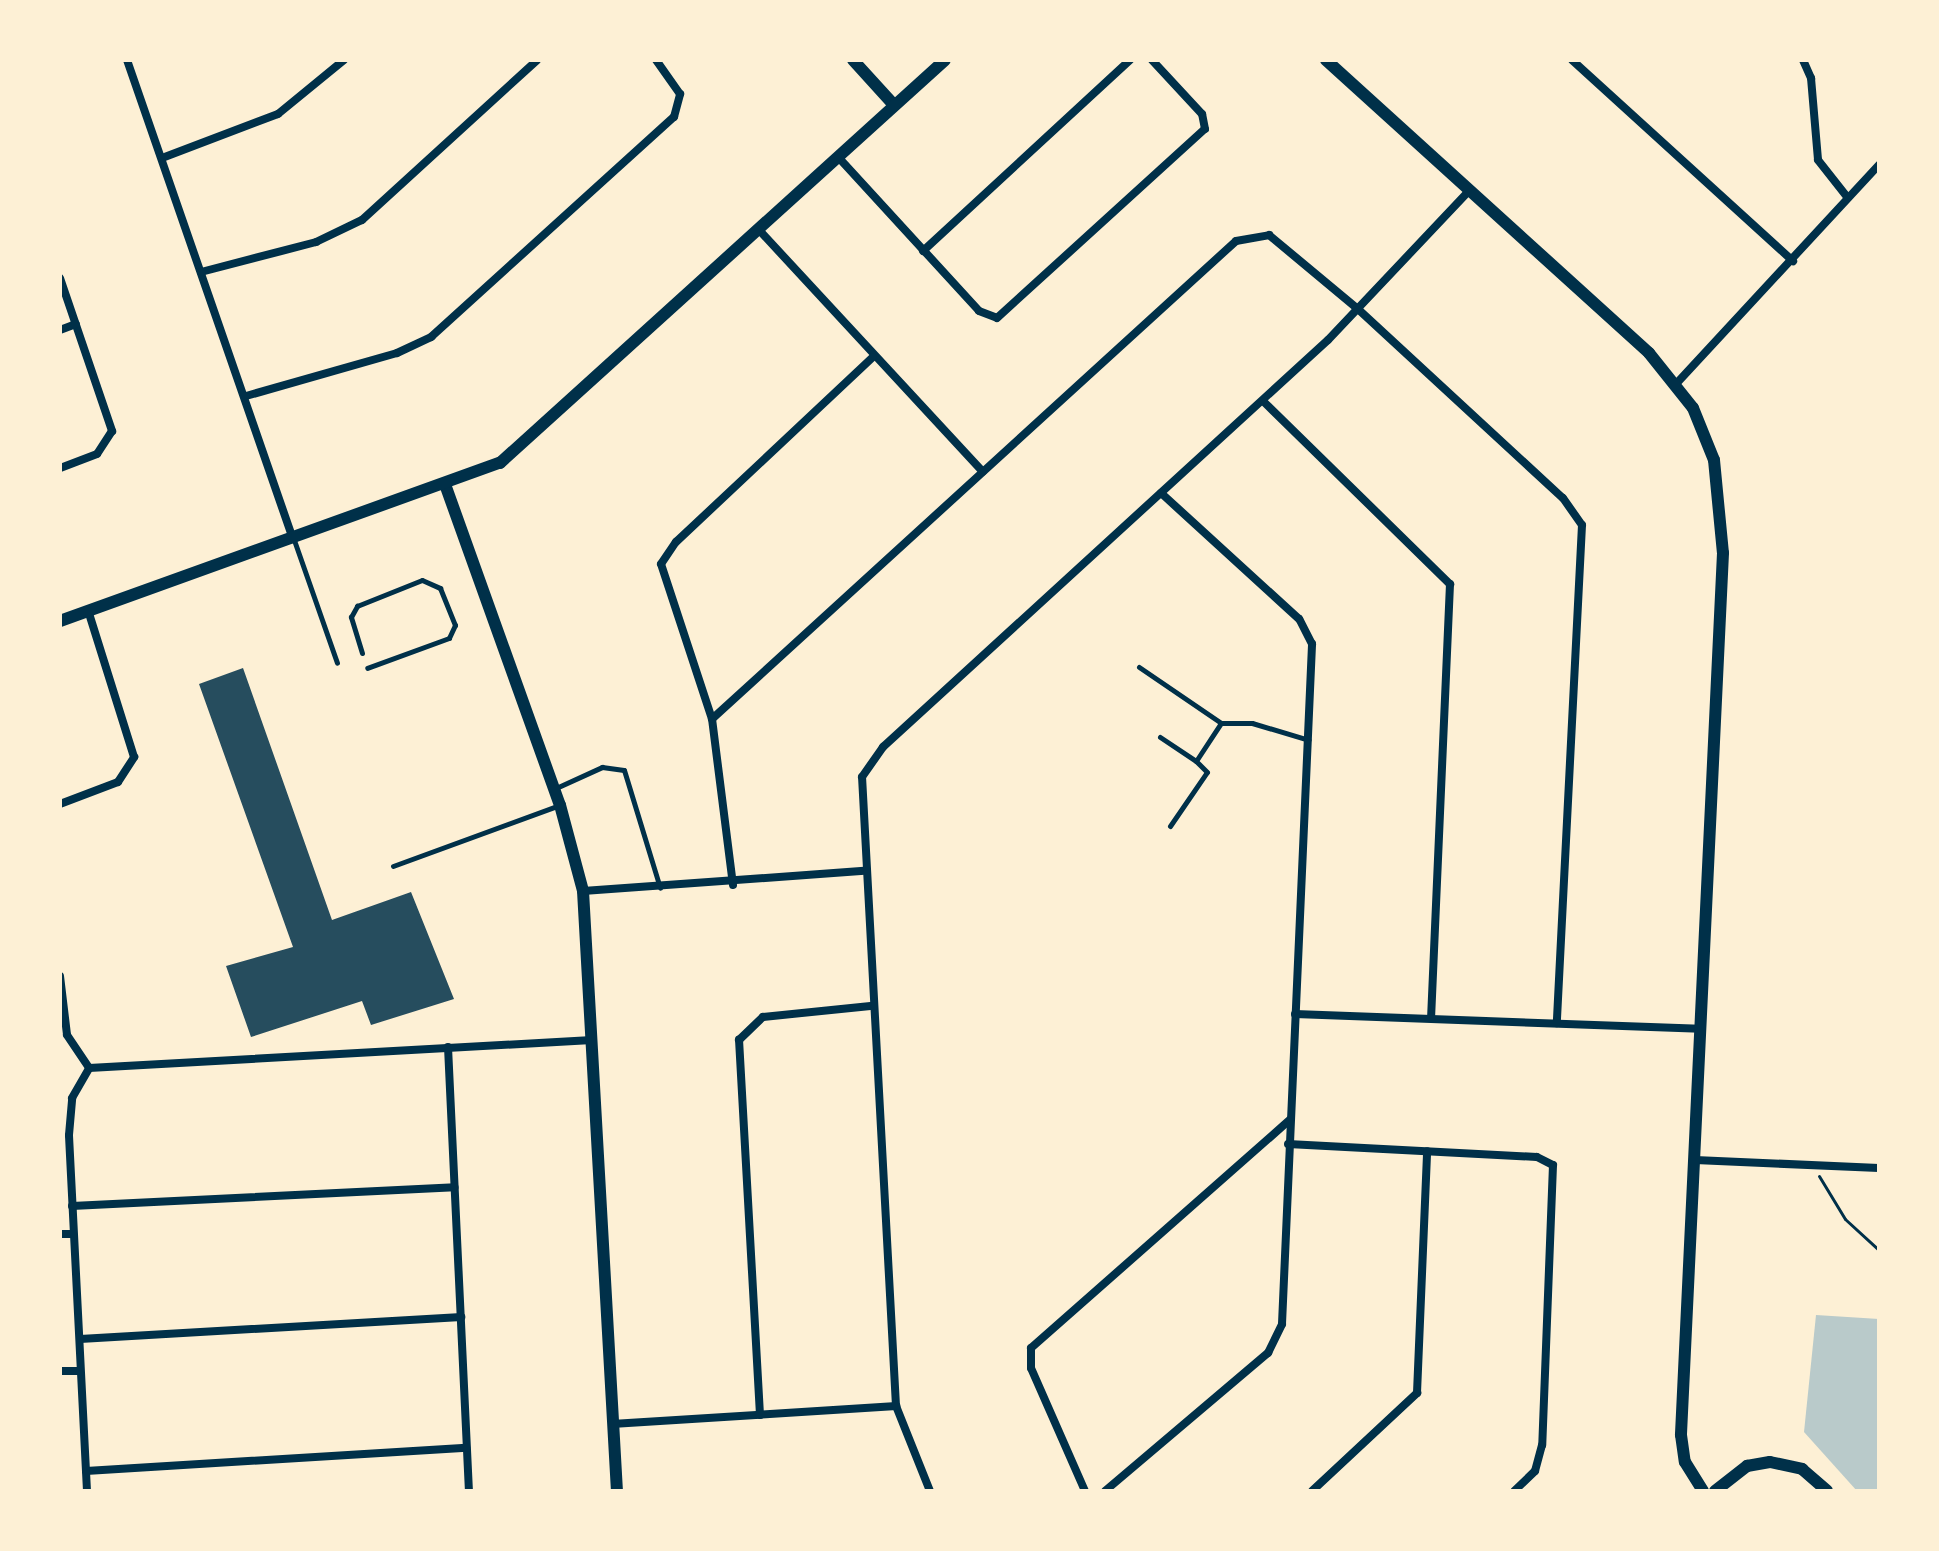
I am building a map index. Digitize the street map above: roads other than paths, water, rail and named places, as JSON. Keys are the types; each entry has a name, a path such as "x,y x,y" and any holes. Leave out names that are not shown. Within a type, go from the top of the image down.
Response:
{"street":[{"path":"127,60 294,540"},
{"path":"162,158 278,114 344,60"},
{"path":"201,272 316,242 362,220 537,60"},
{"path":"246,396 397,353 431,337 674,117 680,94 656,60"},
{"path":"853,60 894,105"},
{"path":"60,621 446,487 530,443 945,60"},
{"path":"923,251 1130,60"},
{"path":"839,158 982,313 1004,314 1205,129 1202,114 1152,60"},
{"path":"1326,60 1676,384 1711,450 1723,513 1681,1435 1685,1462 1703,1491"},
{"path":"1572,60 1793,261"},
{"path":"1803,60 1811,78 1818,160 1848,198"},
{"path":"1676,384 1879,165"},
{"path":"930,1491 896,1406 870,1006 860,786 867,766 1359,310 1469,191"},
{"path":"760,231 873,357 983,472"},
{"path":"712,719 1236,241 1263,233 1359,310 1563,498 1582,525 1557,1023"},
{"path":"60,278 112,431 97,454 60,468"},
{"path":"60,330 76,324"},
{"path":"733,885 712,719 662,582 664,558 873,357"},
{"path":"1263,401 1450,584 1431,1018"},
{"path":"446,487 560,805 583,891 617,1491"},
{"path":"1105,1491 1280,1338 1309,740 1307,629 1161,493"},
{"path":"60,804 118,782 134,757 88,610"},
{"path":"583,891 733,885 864,871"},
{"path":"60,976 67,1035 89,1068"},
{"path":"760,1415 739,1040 763,1017 870,1006"},
{"path":"1295,1014 1700,1029"},
{"path":"89,1068 592,1040"},
{"path":"448,1047 469,1491"},
{"path":"87,1491 73,1234 72,1098 89,1068"},
{"path":"1085,1491 1031,1368 1031,1348 1290,1120"},
{"path":"1288,1144 1540,1157 1556,1171 1542,1445 1535,1471 1514,1491"},
{"path":"1312,1491 1417,1393 1427,1151"},
{"path":"1695,1160 1879,1168"},
{"path":"72,1206 455,1187"},
{"path":"60,1234 73,1234"},
{"path":"80,1339 461,1317"},
{"path":"60,1371 80,1371"},
{"path":"612,1424 896,1406"},
{"path":"86,1471 466,1448"},
{"path":"1715,1491 1747,1466 1770,1462 1802,1469 1827,1491"}],"lane":[{"path":"294,540 337,663"},
{"path":"362,653 351,617 357,606 422,580 440,588 455,625 449,638 367,668"},
{"path":"1139,667 1221,723 1309,740"},
{"path":"1196,761 1221,723"},
{"path":"1160,737 1207,772 1170,826"},
{"path":"554,789 602,767 624,770 645,820 660,889"},
{"path":"393,866 560,805"}]}
